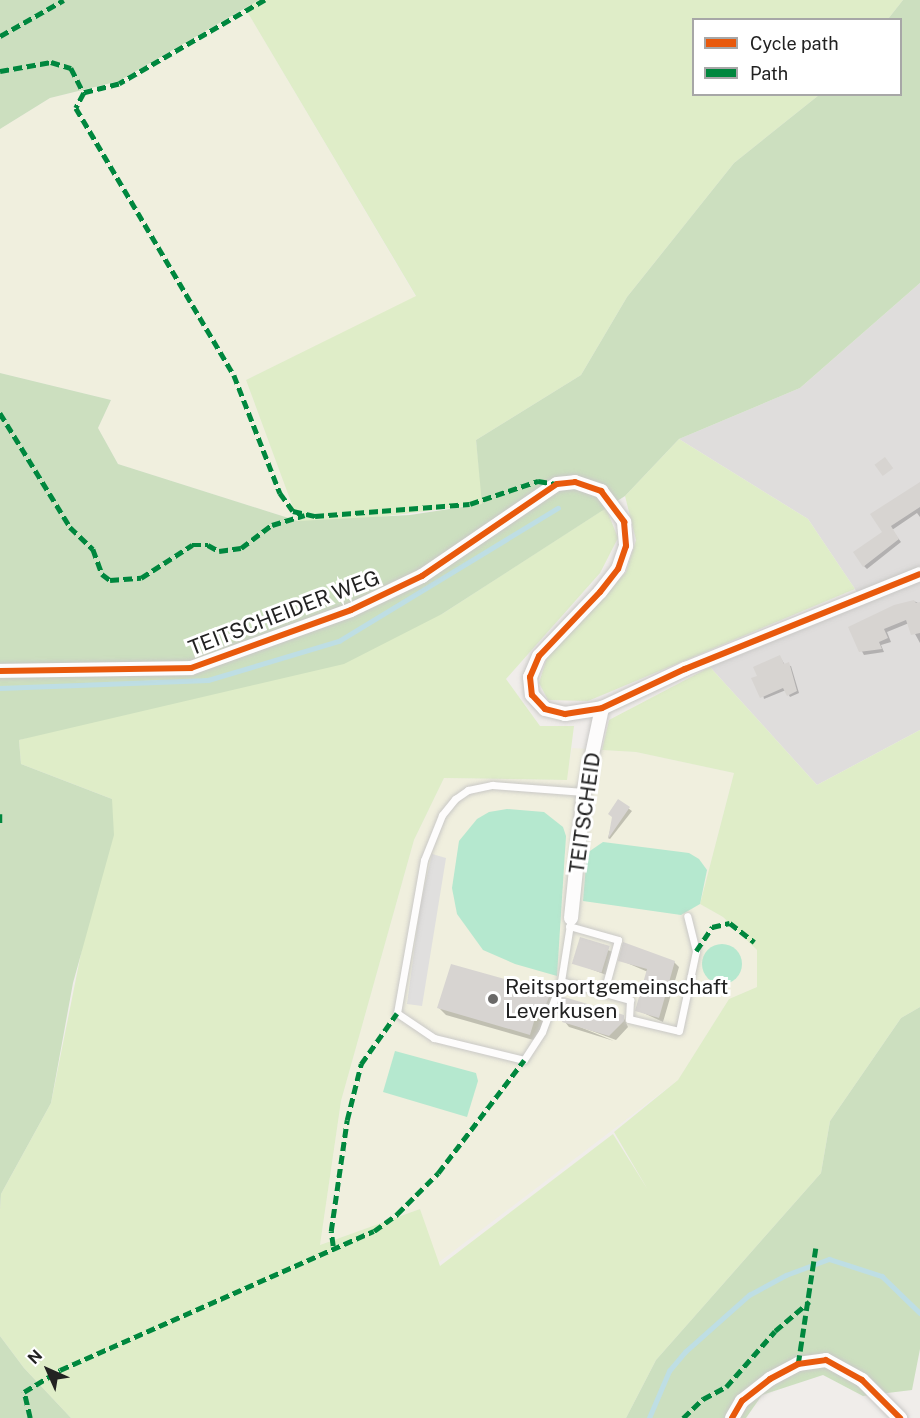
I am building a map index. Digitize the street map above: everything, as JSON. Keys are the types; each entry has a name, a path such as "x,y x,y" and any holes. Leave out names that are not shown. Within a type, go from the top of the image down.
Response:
{"street":[{"name":"TEITSCHEIDER WEG","path":"0,671 191,669 351,610 422,576 557,484 575,482 600,490 614,504 624,522 626,546 618,569 539,656 530,677 532,695 545,709 565,714 602,708"},
{"path":"602,708 685,669 920,574"},
{"name":"TEITSCHEID","path":"570,922 584,792 602,708"},
{"path":"732,1418 742,1401 770,1379 798,1364 826,1360 862,1380 900,1418"}],"lane":[{"path":"584,792 492,785 468,790 455,799 442,815 424,860 397,1013 434,1038 524,1060 542,1032 561,981 570,922 618,940 604,993"},
{"path":"561,981 630,1000 629,1019 679,1031 696,951 687,916"}],"shaded area":[{"path":"920,283 920,730 817,785 710,667 865,604 808,519 679,439 800,388"},
{"path":"432,854 446,858 422,1006 407,1004 420,907"}],"green space":[{"path":"0,0 259,0 119,81 50,98 0,129"},
{"path":"259,0 903,0 889,18 692,18 692,96 818,96 734,163 627,297 581,375 476,440 483,504 347,521 298,521 246,380 416,296 245,8"},
{"path":"903,0 920,0 920,283 800,388 679,439 625,496 442,614 344,664 19,740 21,764 112,799 114,835 73,983 51,1103 1,1194 0,1210 0,373 111,400 98,428 118,464 298,521 410,515 482,504 476,440 581,375 627,297 734,163 818,96 902,96 902,18 889,18"},
{"path":"245,8 416,297 246,380 298,521 118,464 98,428 111,400 0,373 0,129 50,98 119,81"},
{"path":"679,439 808,519 855,589 588,701 548,700 539,683 547,657 626,572 636,540 625,496"},
{"path":"606,508 618,538 600,573 506,679 540,726 574,726 567,780 444,778 414,840 341,1101 320,1245 420,1209 440,1266 613,1134 648,1190 614,1132 678,1080 729,999 757,987 757,950 723,917 700,904 734,773 636,752 602,750 609,720 710,667 817,785 920,730 920,1007 901,1018 830,1121 821,1173 656,1360 626,1418 71,1418 24,1368 0,1336 1,1194 51,1103 112,799 21,764 19,740 442,614"},
{"path":"572,748 636,752 734,773 700,904 723,917 757,950 757,987 729,999 678,1080 438,1263 420,1209 320,1245 341,1101 414,840 444,778 566,780"},
{"path":"507,809 544,812 563,827 566,836 557,976 515,964 483,950 457,914 452,888 459,841 477,819 489,812"},
{"path":"603,842 689,853 699,859 707,870 700,904 681,915 583,901 587,853"},
{"path":"722,944 730,945 736,950 741,956 741,972 736,978 730,983 722,984 714,983 708,978 703,972 702,964 703,956 708,950 714,945"},
{"path":"920,1007 920,1349 912,1390 863,1396 823,1375 762,1395 746,1418 626,1418 656,1360 821,1173 830,1121 901,1018"},
{"path":"395,1051 476,1073 478,1081 467,1117 383,1092"},
{"path":"0,1336 24,1368 71,1418 0,1418"}],"building":[{"path":"885,457 893,468 883,476 874,465"},
{"path":"920,482 920,507 891,526 899,539 863,567 853,552 882,532 870,514"},
{"path":"914,600 916,603 920,602 920,633 911,635 906,620 884,629 888,638 879,642 882,649 859,652 848,627 894,605"},
{"path":"780,655 784,664 789,662 797,691 787,696 783,688 760,698 751,678 757,676 753,667"},
{"path":"618,799 630,807 608,839 612,817 608,814"},
{"path":"580,937 610,946 601,973 572,964"},
{"path":"623,942 675,961 659,1018 635,1011 647,969 618,961"},
{"path":"451,964 551,992 544,1010 538,1008 530,1035 437,1008"},
{"path":"561,996 624,1015 624,1021 609,1036 562,1022 564,1015 555,1013"}],"waterway":[{"path":"0,688 208,680 339,641 558,508"},
{"path":"649,1418 669,1371 685,1352 749,1295 786,1275 829,1259 882,1276 920,1313"}],"marked path":[{"path":"0,36 64,0"},
{"path":"265,0 119,84 84,93 76,108 234,375 280,493 293,511 315,516 470,504 538,481 557,484"},
{"path":"0,71 51,62 71,68 84,93"},
{"path":"0,413 70,527 93,549 102,574 110,580 141,578 192,545 208,545 219,551 241,548 272,525 305,515"},
{"path":"0,814 0,827"},
{"path":"696,951 712,927 730,923 754,942"},
{"path":"333,1246 331,1231 347,1120 361,1064 397,1013"},
{"path":"30,1418 24,1392 60,1370 374,1231 397,1214 438,1173 524,1060"},
{"path":"798,1364 816,1245"},
{"path":"683,1418 703,1399 726,1387 775,1331 809,1302"}],"cycle path":[{"path":"0,671 191,668 351,610 422,576 557,484 575,482 601,491 624,522 626,546 618,569 600,592 539,656 530,677 532,695 545,709 565,714 602,708 685,669 920,574"},
{"path":"732,1418 742,1401 770,1379 798,1364 826,1360 862,1380 900,1418"}],"place":[{"name":"Reitsportgemeinschaft Leverkusen","path":"493,999"}]}
